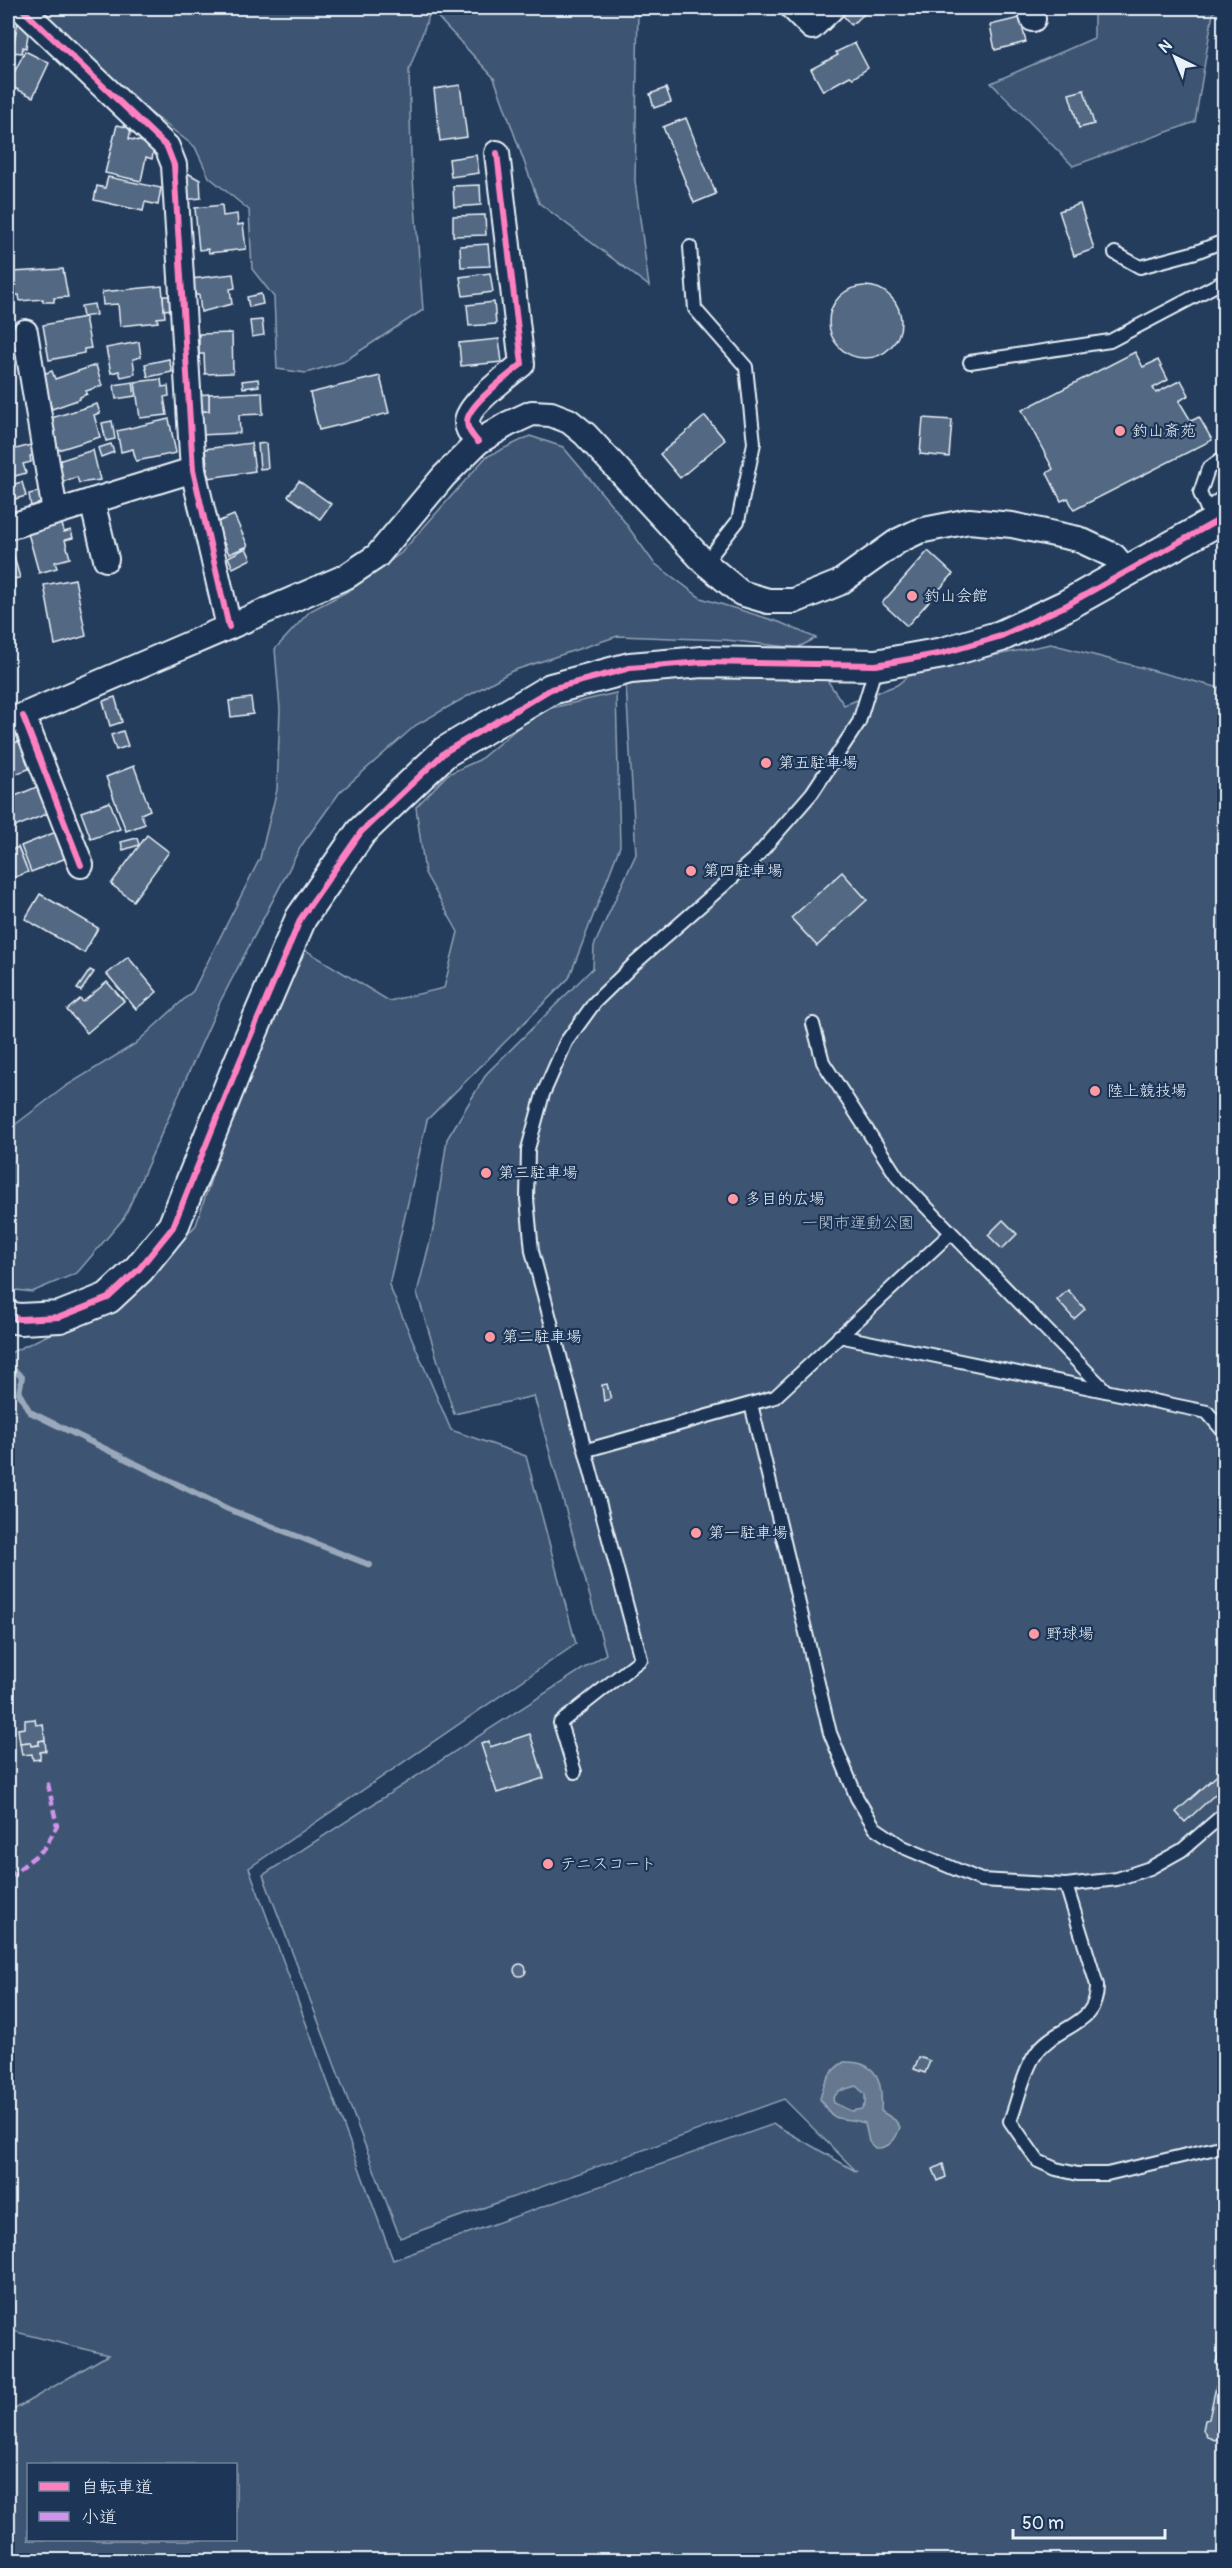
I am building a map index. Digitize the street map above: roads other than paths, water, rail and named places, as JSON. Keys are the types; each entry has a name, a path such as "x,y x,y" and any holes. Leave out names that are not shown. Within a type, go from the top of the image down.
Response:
{"street":[{"path":"21,8 167,147 174,165 193,470 229,627"},
{"path":"793,8 812,27 831,8"},
{"path":"478,442 470,432 467,421 472,409 522,364 497,153"},
{"path":"25,332 55,512"},
{"path":"81,865 15,719 347,576 377,556 444,476 478,442 532,413 551,414 569,421 585,434 705,563 741,593 768,602 794,601 839,583 898,541 919,531 969,521 1012,525 1078,539 1114,556 1127,572"},
{"path":"8,527 193,470"},
{"path":"92,501 106,559"},
{"path":"8,1317 60,1317 108,1298 139,1269 173,1227 301,918 361,832 445,752 551,689 630,668 702,662 876,665 943,653 1001,636 1065,606 1127,572 1218,510"}],"lane":[{"path":"1115,253 1140,267 1196,252 1224,241"},
{"path":"690,247 695,309 746,367 754,443 738,521 705,563"},
{"path":"970,362 1110,341 1224,282"},
{"path":"1218,510 1200,493 1203,478 1208,469 1224,458"},
{"path":"575,1772 560,1723 641,1659 587,1450 531,1251 527,1199 528,1149 543,1094 566,1042 596,1002 634,964 757,856 812,793 859,722 876,665"},
{"path":"813,1024 823,1062 898,1178 1106,1391"},
{"path":"587,1450 775,1397 951,1233"},
{"path":"839,1336 1207,1412 1224,1432"},
{"path":"751,1404 830,1733 856,1798 874,1828 919,1855 981,1880 1066,1885 1117,1879 1150,1868 1182,1850 1224,1814"},
{"path":"1066,1885 1097,1985 1097,2001 1088,2014 1044,2044 1034,2056 1010,2121 1038,2161 1056,2169 1078,2174 1107,2174 1224,2146"}],"waterway":[{"path":"8,1365 22,1377 19,1393 30,1412 228,1509 370,1565"}],"place":[{"name":"釣山斎苑","path":"1120,431"},
{"name":"釣山会館","path":"912,596"},
{"name":"第五駐車場","path":"766,763"},
{"name":"第四駐車場","path":"691,871"},
{"name":"陸上競技場","path":"1095,1091"},
{"name":"第三駐車場","path":"486,1173"},
{"name":"多目的広場","path":"733,1199"},
{"name":"第二駐車場","path":"490,1337"},
{"name":"第一駐車場","path":"696,1533"},
{"name":"野球場","path":"1034,1634"},
{"name":"テニスコート","path":"548,1864"}],"park label":[{"name":"一関市運動公園","path":"858,1223"}]}
